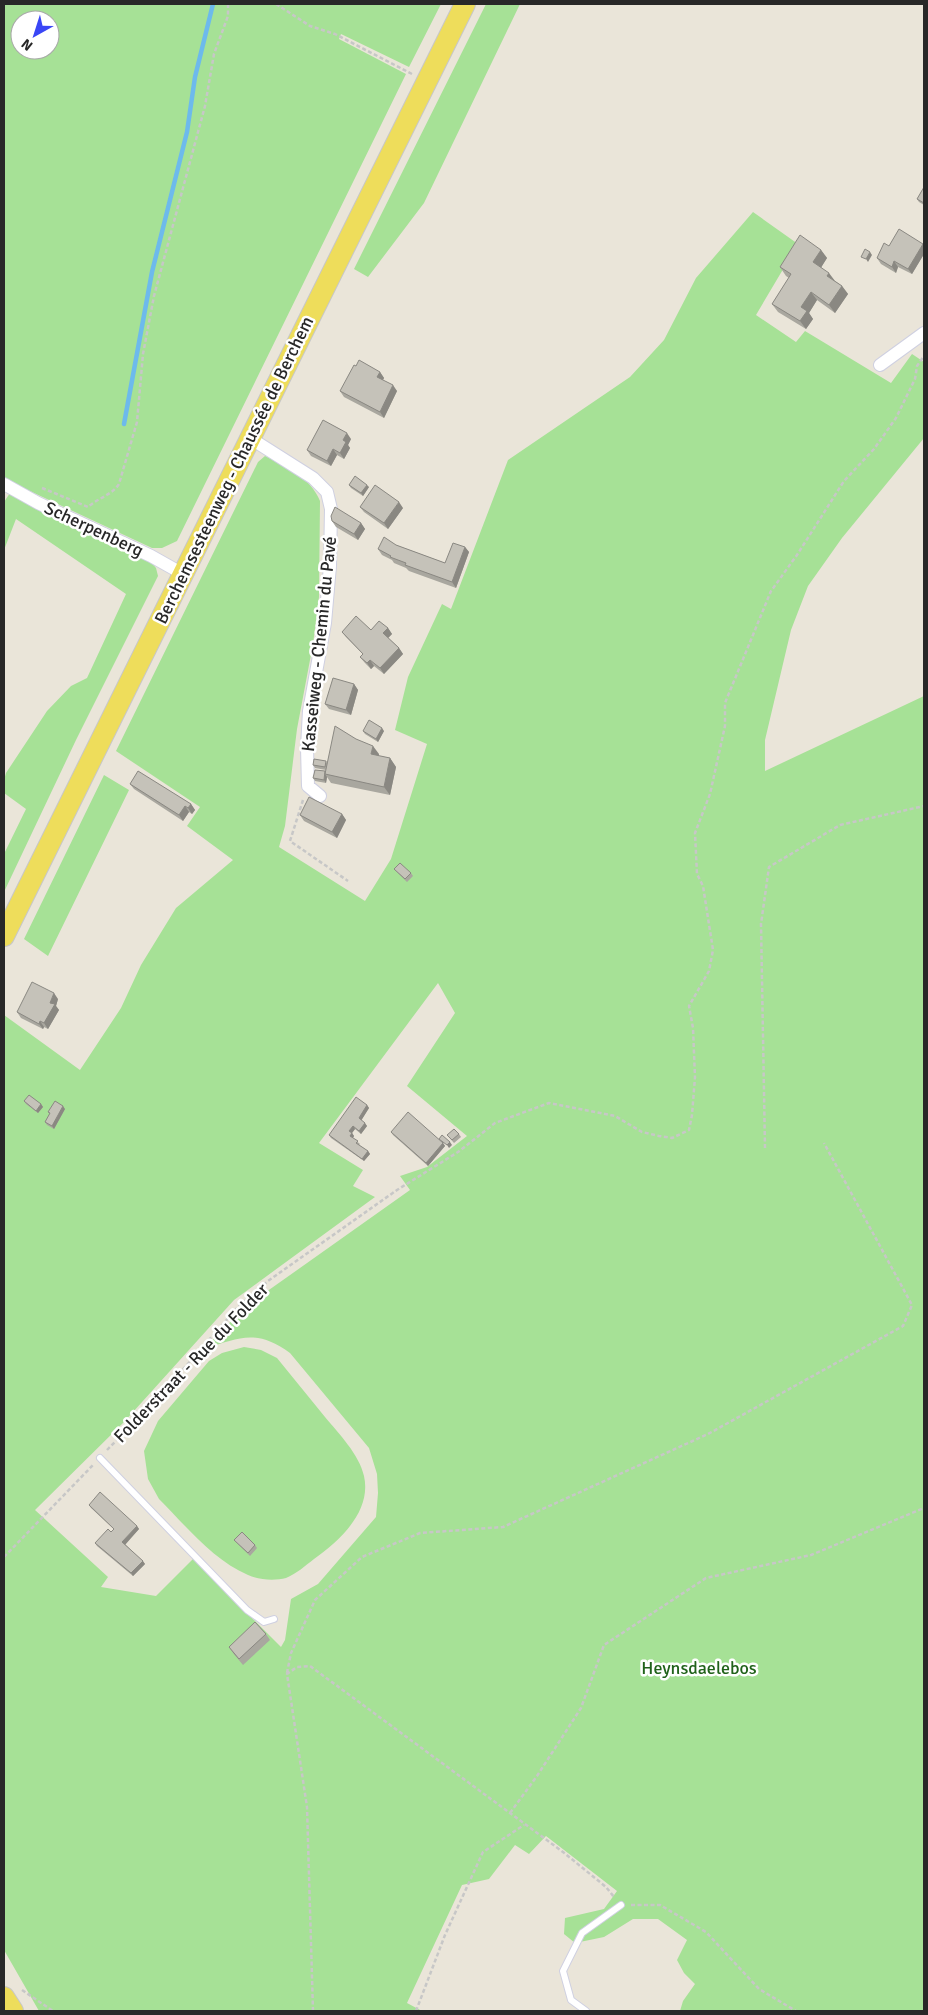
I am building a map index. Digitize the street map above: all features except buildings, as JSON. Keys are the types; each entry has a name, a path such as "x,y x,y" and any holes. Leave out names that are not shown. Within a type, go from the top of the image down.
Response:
{"main road":[{"name":"Berchemsesteenweg - Chaussée de Berchem","path":"4,936 465,4"},
{"path":"12,1993 13,2011"}],"street":[{"path":"880,365 924,333"},
{"name":"Kasseiweg - Chemin du Pavé","path":"250,438 313,478 327,492 331,509 330,566 325,624 309,711 307,746 308,786"},
{"name":"Scherpenberg","path":"4,484 38,503 151,556 183,574"},
{"path":"308,786 320,796"}],"lane":[{"path":"100,1458 247,1610 264,1622 274,1619"},
{"path":"586,2011 571,2000 563,1971 582,1933 621,1905"}],"path":[{"path":"88,507 101,497 115,491 120,484 131,446 137,422 143,354 154,296 205,106 214,54 228,16 228,4"},
{"path":"276,4 310,26 335,34 426,81"},
{"name":"Folderstraat - Rue du Folder","path":"4,1557 156,1400 238,1307 268,1281 397,1190 458,1152 494,1123 550,1103 615,1116 642,1132 659,1136 672,1138 689,1130 695,1077 693,1028 689,1006 709,971 713,950 703,886 697,874 695,833 710,794 725,726 724,703 771,591 797,555 844,481 874,449 896,418 915,379 917,366 924,356"},
{"path":"308,786 290,841 348,881"},
{"path":"764,1148 761,924 769,867 840,825 924,806"},
{"path":"313,2011 307,1807 287,1674 291,1653 316,1600 362,1557 420,1533 502,1527 708,1434 904,1326 912,1305 824,1143"},
{"path":"510,1813 538,1776 581,1708 604,1645 706,1578 811,1555 924,1508"},
{"path":"287,1674 297,1667 310,1666 563,1852 606,1887 621,1905 660,1905 706,1932 759,1989 796,2011"},
{"path":"416,2011 445,1935 483,1852 524,1825"},
{"path":"12,1993 52,2011"}],"green space":[{"path":"4,4 441,4 409,67 341,34 339,39 406,74 177,541 162,548 152,548 4,479"},
{"path":"486,4 520,4 424,203 368,277 354,269"},
{"name":"Heynsdaelebos","path":"753,212 798,244 756,315 796,342 805,331 891,383 912,354 924,362 924,438 842,538 808,586 791,630 765,740 765,771 924,696 924,2011 680,2011 683,2001 695,1984 684,1973 677,1960 687,1940 658,1919 633,1919 604,1937 575,1943 564,1934 565,1918 604,1909 617,1891 546,1836 529,1854 515,1845 489,1879 462,1885 407,2003 422,2011 39,2011 4,1950 4,1015 80,1070 121,1008 141,965 176,908 233,860 187,826 200,807 116,751 258,462 265,456 290,469 311,486 320,501 319,597 313,644 297,729 285,826 279,847 365,901 391,859 427,744 395,730 408,677 442,604 451,609 508,460 630,377 664,340 696,278","holes":["438,983 455,1013 407,1086 467,1136 427,1167 400,1176 410,1190 245,1307 204,1349 228,1341 258,1338 278,1345 290,1353 369,1448 377,1474 376,1517 318,1584 291,1599 285,1640 281,1647 193,1559 156,1596 101,1587 108,1577 35,1510 124,1422 234,1300 375,1197 353,1186 363,1170 319,1143"]},
{"path":"10,493 150,561 156,568 158,576 76,740 4,892 4,854 26,809 4,793 6,773 47,711 71,686 87,678 126,594 16,519 4,550 4,502"},
{"path":"104,775 129,790 48,956 24,939"},
{"path":"244,1347 261,1350 277,1358 348,1445 358,1460 364,1476 363,1502 358,1513 343,1534 324,1552 297,1572 277,1580 252,1577 235,1569 200,1542 159,1499 148,1479 144,1451 158,1421 209,1361 222,1353"}],"waterway":[{"path":"124,424 152,272 187,132 195,77 213,4"}]}
